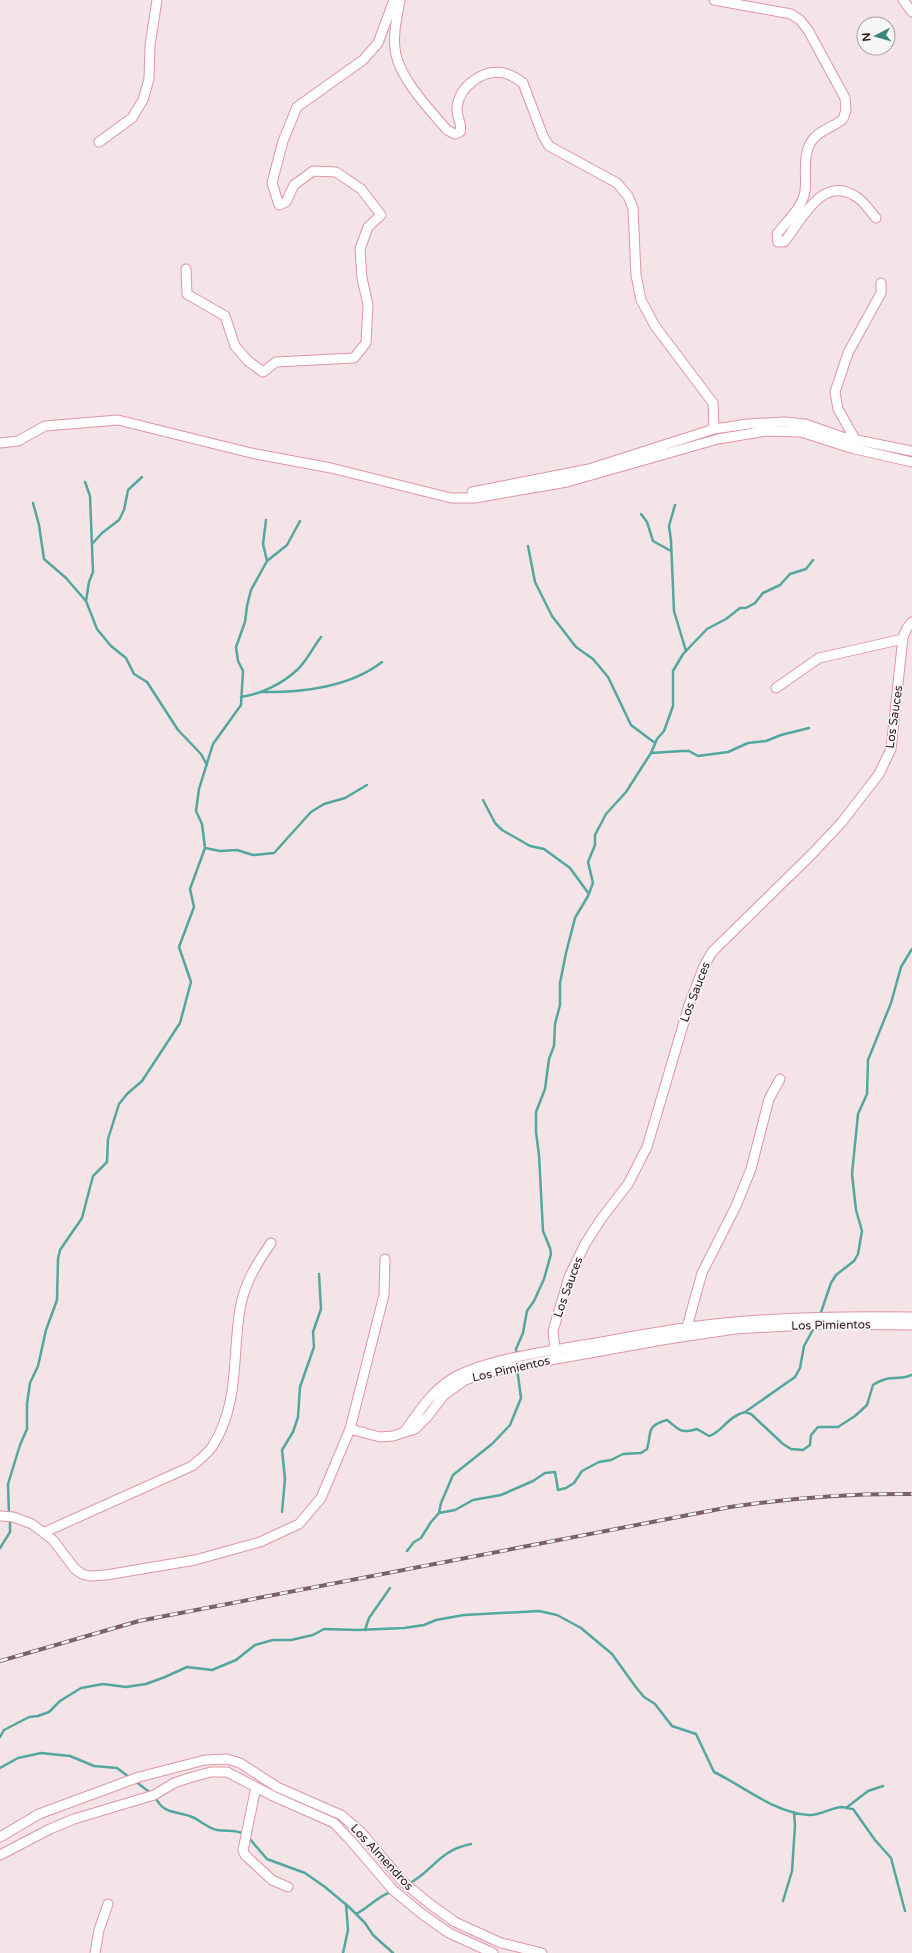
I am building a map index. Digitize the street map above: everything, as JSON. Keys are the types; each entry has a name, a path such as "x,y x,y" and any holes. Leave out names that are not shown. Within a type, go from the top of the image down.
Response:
{"street":[{"path":"99,142 132,118 143,100 149,79 150,45 157,0"},
{"path":"186,269 187,294 225,316 236,346 248,361 263,372 276,362 354,358 366,342 368,305 362,278 360,249 368,227 382,215 361,188 336,172 313,171 294,185 286,202 279,205 272,183 283,140 297,107 363,60 378,43 394,0"},
{"path":"400,0 395,44 398,59 406,77 448,130 455,134 460,132 462,128 457,108 459,99 467,86 479,77 504,73 523,83 543,136 549,146 617,183 624,189 633,208 636,275 641,300 655,326 713,404 714,429"},
{"path":"714,0 785,12 800,20 808,30 845,98 846,110 843,119 817,135 810,143 804,173 806,190 803,198 777,234 778,242 784,242 816,200 827,191 832,190 852,194 859,199 876,218"},
{"path":"903,0 912,12"},
{"path":"856,441 838,409 835,392 848,352 881,293 881,283"},
{"path":"0,443 18,441 45,426 118,420 250,452 331,468 451,498 475,498 567,482 718,439 766,430 801,432 851,448 912,462"},
{"path":"472,492 588,470 714,429 748,424 784,422 805,424 842,438 912,451"},
{"name":"Los Sauces","path":"555,1355 553,1331 569,1278 585,1244 601,1219 628,1184 647,1147 689,1005 704,966 712,952 808,859 842,822 879,774 886,761 891,749 894,731 903,639 906,628 912,622"},
{"path":"776,688 819,658 903,639"},
{"path":"687,1327 702,1273 736,1206 751,1169 769,1099 780,1079"},
{"path":"45,1532 192,1466 211,1448 228,1416 233,1392 240,1307 246,1285 256,1264 270,1243"},
{"path":"0,1516 13,1517 32,1524 45,1532 75,1569 82,1574 90,1576 106,1575 194,1560 260,1542 299,1524 310,1513 321,1498 350,1429 384,1295 386,1259"},
{"name":"Los Pimientos","path":"555,1355 687,1327 826,1317 912,1317"},
{"name":"Los Pimientos","path":"350,1429 380,1437 393,1436 404,1432 432,1394 456,1376 484,1366 735,1329 821,1324 912,1325"},
{"name":"Los Almendros","path":"0,1837 39,1814 139,1777 213,1759 227,1759 245,1766 277,1787 341,1815 361,1832 402,1881 455,1922 501,1942 542,1953"},
{"path":"242,1780 245,1766"},
{"name":"Los Almendros","path":"0,1855 50,1829 74,1819 154,1795 174,1783 192,1776 211,1772 227,1772 334,1823 393,1890 422,1914 449,1933 484,1951 493,1953"},
{"path":"256,1787 243,1850 245,1855 272,1880 288,1887"},
{"path":"95,1953 99,1930 108,1904"}],"waterway":[{"path":"92,544 102,533 119,520 124,510 128,490 142,477"},
{"path":"85,482 90,496 93,572 89,582 86,601"},
{"path":"33,503 39,525 44,559 66,578 86,601 97,629 111,646 126,658 134,674 147,682 178,730 201,754 207,765"},
{"path":"675,505 669,526 674,611 686,651"},
{"path":"641,514 647,522 653,541 671,551"},
{"path":"266,520 263,544 267,561"},
{"path":"9,1514 8,1484 20,1445 27,1429 27,1404 30,1383 38,1366 46,1330 57,1300 58,1259 60,1250 82,1218 93,1176 107,1162 108,1139 119,1104 127,1094 142,1081 180,1023 191,982 179,947 194,907 190,889 205,848 202,824 196,811 199,789 213,744 241,705 243,671 238,661 236,647 245,622 251,590 267,561 287,545 300,521"},
{"path":"528,546 535,582 552,616 576,647 593,659 608,677 631,725 655,743"},
{"path":"517,1355 516,1349 523,1333 527,1311 534,1301 544,1279 551,1254 543,1231 536,1112 545,1089 549,1059 554,1046 555,1024 560,1005 560,983 566,953 575,918 588,896 593,883 588,862 595,845 595,835 606,814 626,792 651,753 657,739 664,731 673,706 673,671 683,654 707,629 726,619 740,608 746,608 755,603 763,593 780,585 790,574 806,569 813,560"},
{"path":"241,697 249,696 271,688 285,680 304,662 321,637"},
{"path":"261,692 308,690 324,687 340,683 369,671 382,662"},
{"path":"651,753 689,751 698,756 728,752 748,743 766,741 781,735 809,728"},
{"path":"205,848 220,851 237,850 253,855 274,853 311,812 324,804 345,798 367,785"},
{"path":"483,800 495,823 502,830 530,846 544,849 570,868 589,894"},
{"path":"820,1315 831,1283 836,1275 854,1261 858,1254 862,1231 856,1210 852,1174 858,1114 867,1094 868,1060 891,1003 901,967 912,949"},
{"path":"282,1512 285,1479 282,1450 293,1432 298,1417 300,1387 314,1347 313,1332 321,1309 319,1274"},
{"path":"745,1412 795,1377 800,1368 804,1346 815,1326"},
{"path":"439,1513 441,1503 453,1475 492,1444 510,1425 521,1398 517,1368"},
{"path":"407,1551 414,1542 421,1538 431,1522 439,1513 455,1510 473,1500 501,1495 533,1481 545,1473 555,1472 558,1490 566,1488 574,1483 582,1471 599,1462 611,1460 623,1454 641,1453 647,1449 652,1428 660,1422 667,1420 680,1430 687,1431 697,1429 709,1436 717,1432 734,1417 745,1412 751,1414 783,1444 791,1449 803,1450 810,1445 811,1435 818,1427 838,1427 855,1416 867,1405 873,1385 885,1379 901,1378 912,1375"},
{"path":"0,1548 10,1532 10,1519"},
{"path":"365,1630 369,1618 390,1588"},
{"path":"0,1737 4,1730 29,1717 38,1716 49,1712 60,1701 81,1688 103,1684 126,1687 146,1684 187,1667 212,1670 236,1660 255,1645 273,1640 291,1640 313,1635 324,1629 357,1630 404,1628 424,1625 436,1620 464,1615 539,1611 557,1615 581,1628 612,1654 644,1697 655,1704 672,1726 696,1734 714,1772 771,1804 795,1813 812,1815 841,1807 853,1809 875,1840 891,1858 905,1911"},
{"path":"0,1768 18,1758 41,1753 70,1756 94,1766 117,1768 129,1777"},
{"path":"135,1781 152,1794"},
{"path":"846,1808 868,1791 883,1786"},
{"path":"155,1797 163,1807 171,1812 192,1817 214,1829 244,1834"},
{"path":"783,1901 792,1871 795,1826 794,1812"},
{"path":"248,1837 267,1859 305,1873 325,1887 349,1907 365,1923 373,1935 393,1953"},
{"path":"408,1884 417,1879 450,1851 471,1844"},
{"path":"356,1914 382,1896 391,1892"},
{"path":"343,1953 348,1930 346,1904"}],"railway":[{"path":"0,1661 139,1621 730,1507 821,1497 866,1494 912,1494"}]}
